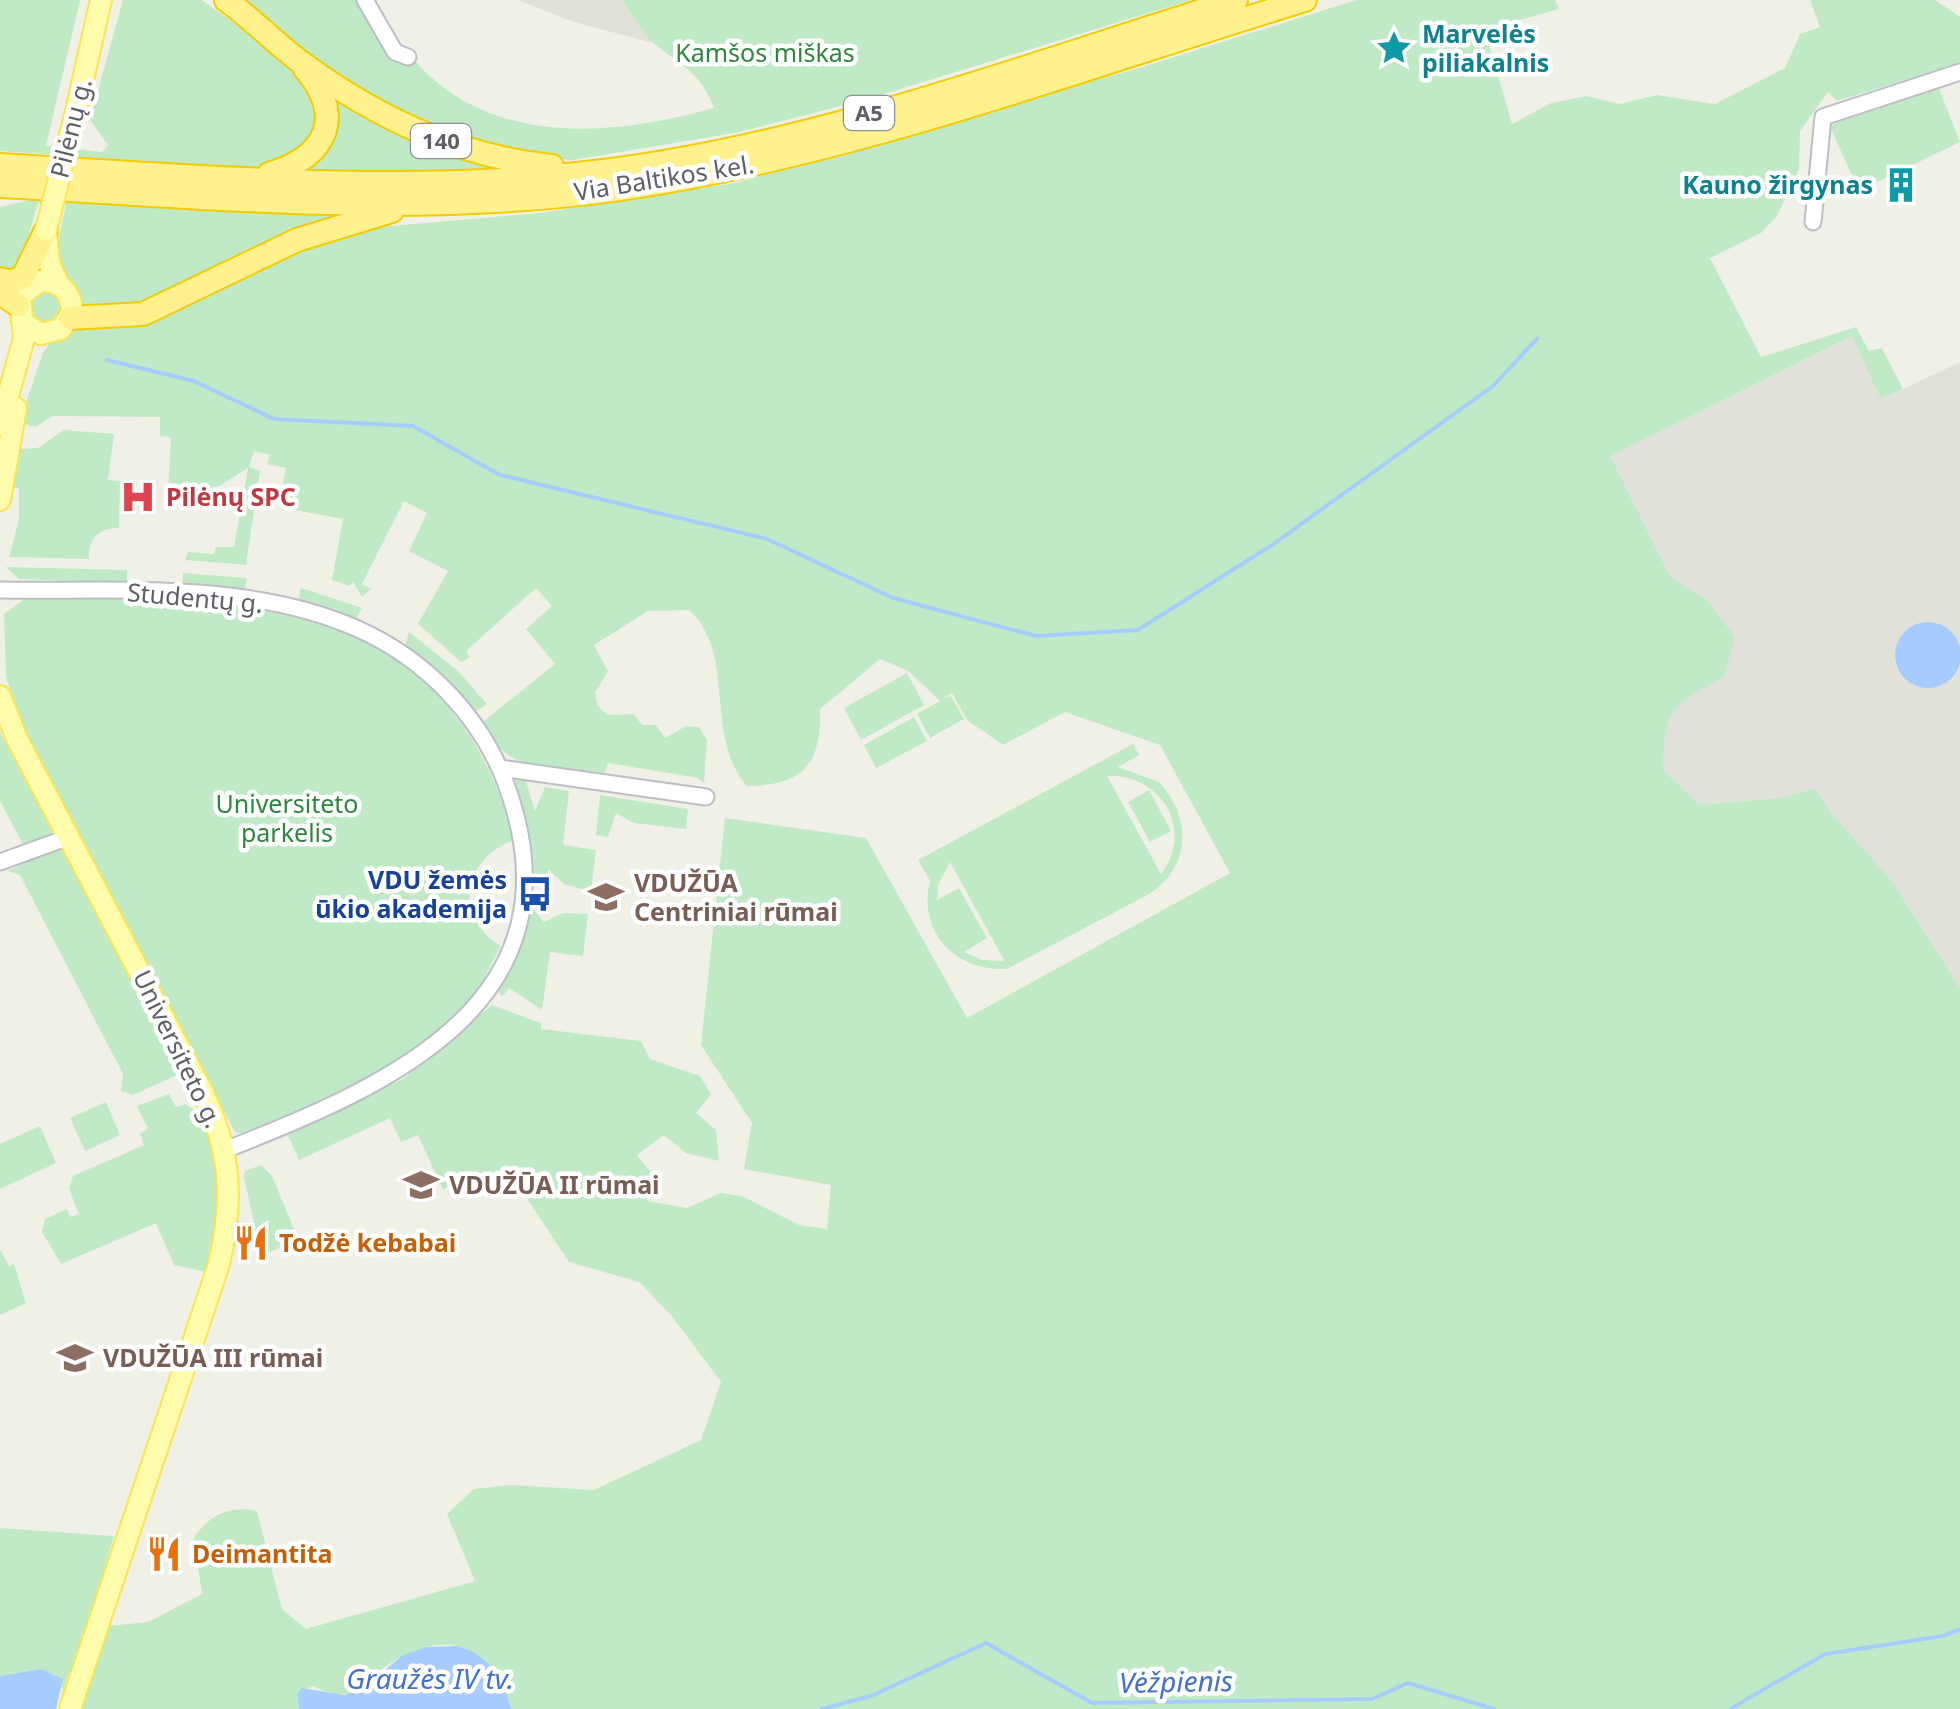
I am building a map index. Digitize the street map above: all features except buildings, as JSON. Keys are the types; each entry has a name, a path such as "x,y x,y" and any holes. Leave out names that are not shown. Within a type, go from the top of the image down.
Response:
{"highway":[{"name":"Via Baltikos kel.","path":"0,165 417,184 605,171 786,136 1236,0"},
{"name":"Via Baltikos kel.","path":"0,186 420,204 624,188 756,164 872,133 1305,0"},
{"name":"140","path":"228,1 296,58 393,122 423,136 496,159 605,171"},
{"path":"252,179 300,163 315,152 324,136 327,117 323,96 296,58"},
{"path":"0,200 32,187"},
{"path":"70,318 143,314 297,240 420,204"},
{"path":"0,280 11,282 23,277 46,230"}],"main road":[{"name":"Pilėnų g.","path":"32,284 102,0"},
{"name":"Pilėnų g.","path":"46,230 49,263 58,284"},
{"path":"0,500 25,372 48,334 70,318 72,303 58,284 32,284 13,306"},
{"path":"13,306 34,332 48,334"},
{"path":"0,425 24,338 13,306"},
{"name":"Universiteto g.","path":"0,696 17,739 203,1093 225,1150 229,1216 219,1264 70,1709"}],"street":[{"path":"365,0 396,52 408,58"},
{"path":"1814,222 1822,117 1960,72"},
{"name":"Studentų g.","path":"0,590 248,599 356,628 394,648 430,674 472,722 500,768 521,838 526,887 516,938 484,993 454,1028 404,1070 225,1150"},
{"path":"500,768 706,796"},
{"path":"0,862 69,836"}],"shaded area":[{"path":"518,0 622,0 653,43 574,22"},
{"path":"1853,336 1882,399 1960,362 1960,988 1892,881 1832,814 1815,788 1780,798 1699,805 1663,770 1663,734 1678,701 1724,677 1706,599 1670,578 1609,456"}],"green space":[{"path":"0,0 80,0 46,146 102,152 108,145 90,120 123,0 202,0 286,60 520,170 325,172 0,151"},
{"name":"Kamšos miškas","path":"247,0 360,0 401,61 409,65 415,61 446,89 480,109 556,128 595,128 635,125 714,108 697,78 651,41 622,0 1191,0 868,99 740,132 573,160 535,158 431,131 322,66"},
{"path":"1356,0 1555,0 1559,9 1485,30 1512,124 1551,103 1587,96 1619,104 1657,95 1715,104 1785,68 1800,34 1820,27 1810,0 1935,0 1960,17 1960,63 1837,101 1828,92 1800,131 1799,169 1777,216 1761,233 1710,258 1761,357 1856,327 1869,351 1882,348 1903,389 1881,399 1852,336 1610,456 1670,577 1706,599 1735,637 1724,677 1674,711 1666,734 1663,770 1699,805 1780,798 1815,788 1832,814 1892,881 1960,988 1960,1709 512,1709 502,1684 474,1652 438,1645 396,1660 351,1693 335,1694 313,1686 297,1694 299,1709 79,1709 107,1626 148,1622 202,1594 194,1538 221,1513 257,1511 282,1609 306,1629 475,1581 447,1514 474,1489 510,1485 594,1490 701,1440 721,1382 671,1315 639,1282 569,1262 516,1182 498,1170 462,1191 451,1184 443,1190 418,1135 401,1142 390,1118 299,1160 287,1133 403,1079 492,1005 541,1023 541,1029 641,1041 650,1059 700,1076 711,1094 696,1113 716,1130 719,1161 686,1153 664,1135 637,1155 650,1171 647,1201 687,1208 721,1193 742,1196 799,1225 827,1229 831,1185 744,1169 752,1123 701,1045 725,818 866,838 967,1018 1230,873 1160,745 1065,712 1003,745 967,720 952,693 942,699 951,696 964,719 930,738 917,714 940,701 908,671 880,659 820,709 817,744 805,768 782,782 747,786 726,744 713,650 704,628 689,610 648,611 594,645 608,671 595,693 598,706 608,715 634,714 642,725 656,725 665,738 686,726 699,727 707,740 704,783 698,778 608,763 605,773 518,761 493,740 483,722 555,664 526,629 552,606 536,588 466,651 470,657 461,662 418,624 448,571 409,551 427,513 404,501 362,584 371,589 362,597 353,582 350,586 332,580 343,519 279,507 286,468 267,464 270,455 254,451 249,467 260,471 246,565 185,560 188,552 214,554 216,547 234,547 248,468 195,501 168,492 171,437 160,436 160,417 53,416 35,427 25,424 21,417 50,343 80,322 157,320 302,247 357,229 539,213 735,183 1142,67"},
{"path":"1938,86 1960,142 1859,191 1831,129 1833,124"},
{"path":"39,198 353,215 141,308 80,304 55,253 66,205 38,203 20,266 0,274 0,207"},
{"path":"40,289 57,292 64,308 51,326 33,323 27,301"},
{"path":"64,430 114,434 108,480 120,481 119,528 96,536 90,545 89,559 9,557 19,520 19,488 13,487 10,458 17,449 38,448"},
{"path":"6,567 127,570 127,583 19,579"},
{"path":"183,573 247,578 245,590 183,583"},
{"path":"301,588 362,608 356,619 298,601"},
{"name":"Universiteto parkelis","path":"27,597 183,601 257,609 326,626 387,655 440,698 483,759 514,840 484,860 475,874 470,904 475,919 485,934 501,946 479,988 453,1019 400,1061 370,1078 245,1134 235,1132 22,728 6,677 4,614"},
{"path":"409,632 457,670 487,704 476,711 440,673 405,646"},
{"path":"907,673 924,705 861,740 844,708"},
{"path":"914,717 927,741 876,768 864,745"},
{"path":"0,732 52,831 51,836 25,848 0,801"},
{"path":"1133,744 1139,755 1118,767 1159,782 1170,795 1181,825 1180,855 1174,869 1151,893 1007,969 972,964 945,946 930,917 930,881 918,860","holes":["1107,776 1143,784 1167,807 1174,840 1171,857 1161,874","950,862 1004,960 1003,961 982,960 964,952 987,938 959,888 937,900 938,885"]},
{"path":"524,775 535,811 545,787 569,791 563,845 596,850 591,892 564,884 549,870 543,880 534,881 527,824 514,782"},
{"path":"1149,790 1171,831 1150,842 1128,802"},
{"path":"600,795 688,809 686,829 634,823 616,813 608,837 596,835"},
{"path":"62,846 181,1073 133,1095 121,1091 123,1074 20,875 8,871"},
{"path":"534,910 544,922 563,913 588,914 583,956 550,952 542,1010 509,988 502,997 497,989"},
{"path":"169,1094 176,1107 185,1104 203,1118 221,1158 221,1205 207,1272 174,1265 156,1223 61,1264 42,1232 45,1219 67,1209 70,1217 79,1214 69,1189 73,1176 144,1145 140,1134 148,1129 137,1106"},
{"path":"106,1102 120,1135 85,1151 70,1118"},
{"path":"40,1126 56,1163 0,1189 0,1144"},
{"path":"261,1165 272,1176 299,1241 261,1255 244,1177 245,1171"},
{"path":"0,1249 9,1266 14,1264 26,1303 0,1315"},
{"path":"0,1528 114,1536 75,1669 70,1670 58,1709 63,1688 41,1669 0,1676"}],"water":[{"path":"1928,622 1941,624 1951,632 1959,642 1959,668 1951,678 1941,686 1928,688 1915,686 1905,678 1897,668 1895,655 1897,642 1905,632 1915,624"},
{"name":"Graužės IV tv.","path":"458,1646 478,1655 493,1669 512,1709 299,1709 297,1694 302,1688 344,1695 361,1690 403,1655 426,1647"},
{"path":"41,1669 63,1679 56,1709 0,1709 0,1676"}],"waterway":[{"path":"107,360 194,381 274,419 413,426 500,475 767,539 893,598 1036,636 1138,630 1272,545 1493,386 1537,339"},
{"name":"Vėžpienis","path":"1730,1709 1825,1654 1943,1636 1960,1629"},
{"name":"Vėžpienis","path":"822,1709 871,1696 986,1643 1092,1703 1372,1699 1408,1683 1494,1709"}],"place":[{"name":"Marvelės piliakalnis","path":"1394,48"},
{"name":"Kauno žirgynas","path":"1901,185"},
{"name":"Pilėnų SPC","path":"138,497"},
{"name":"VDU žemės ūkio akademija","path":"535,894"},
{"name":"VDUŽŪA Centriniai rūmai","path":"606,897"},
{"name":"VDUŽŪA II rūmai","path":"421,1185"},
{"name":"Todžė kebabai","path":"251,1243"},
{"name":"VDUŽŪA III rūmai","path":"75,1358"},
{"name":"Deimantita","path":"164,1554"}]}
